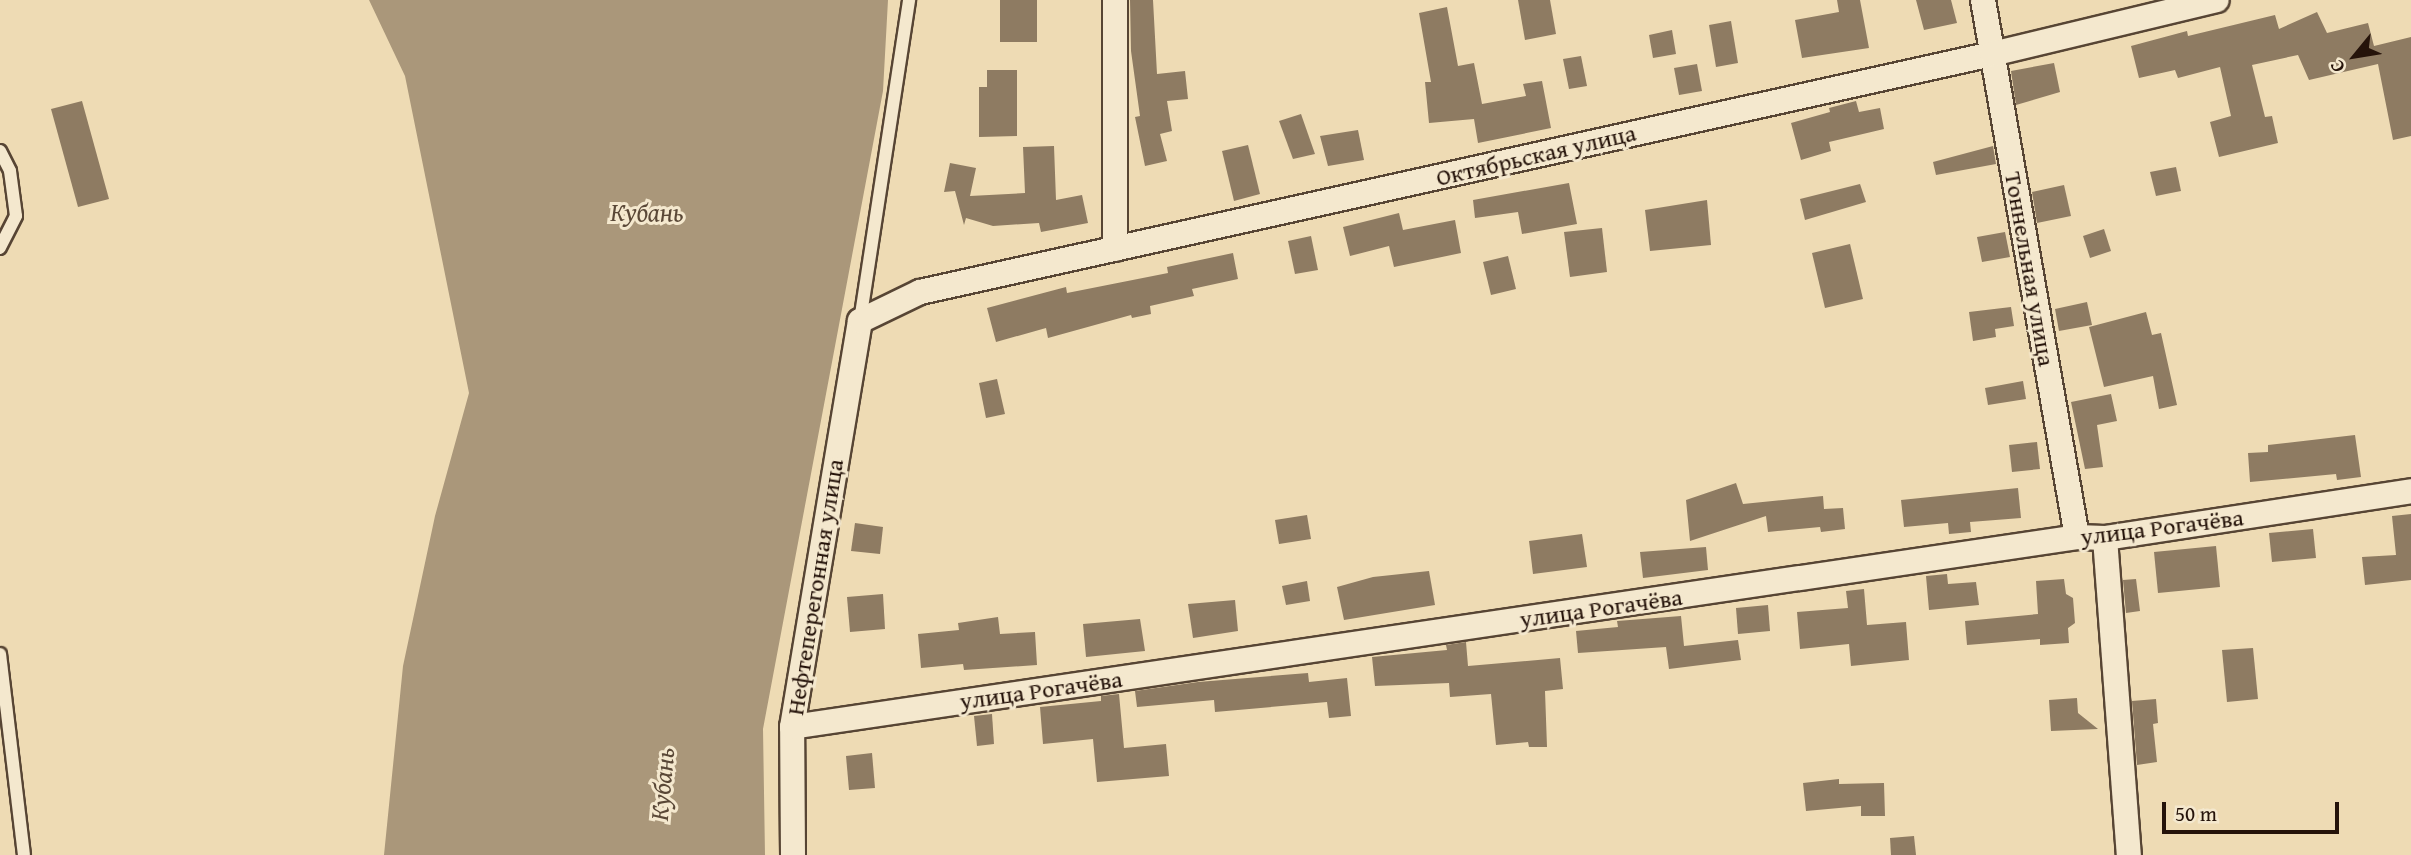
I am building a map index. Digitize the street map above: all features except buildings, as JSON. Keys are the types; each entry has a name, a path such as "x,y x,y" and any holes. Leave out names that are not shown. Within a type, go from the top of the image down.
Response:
{"street":[{"path":"1115,0 1115,250"},
{"name":"Тоннельная улица","path":"1983,0 2077,537"},
{"name":"Октябрьская улица","path":"860,321 920,292 1992,54 2217,0"},
{"name":"Нефтеперегонная улица","path":"793,855 792,727 860,321"},
{"name":"улица Рогачёва","path":"792,727 2077,537 2105,538 2411,491"},
{"path":"2105,538 2129,855"}],"lane":[{"path":"860,321 909,0"},
{"path":"0,151 10,171 16,216 0,248"},
{"path":"0,654 5,723 24,855"}],"water":[{"name":"Кубань","path":"369,0 888,0 883,91 763,729 765,855 384,855 403,666 435,516 469,393 405,76"}]}
